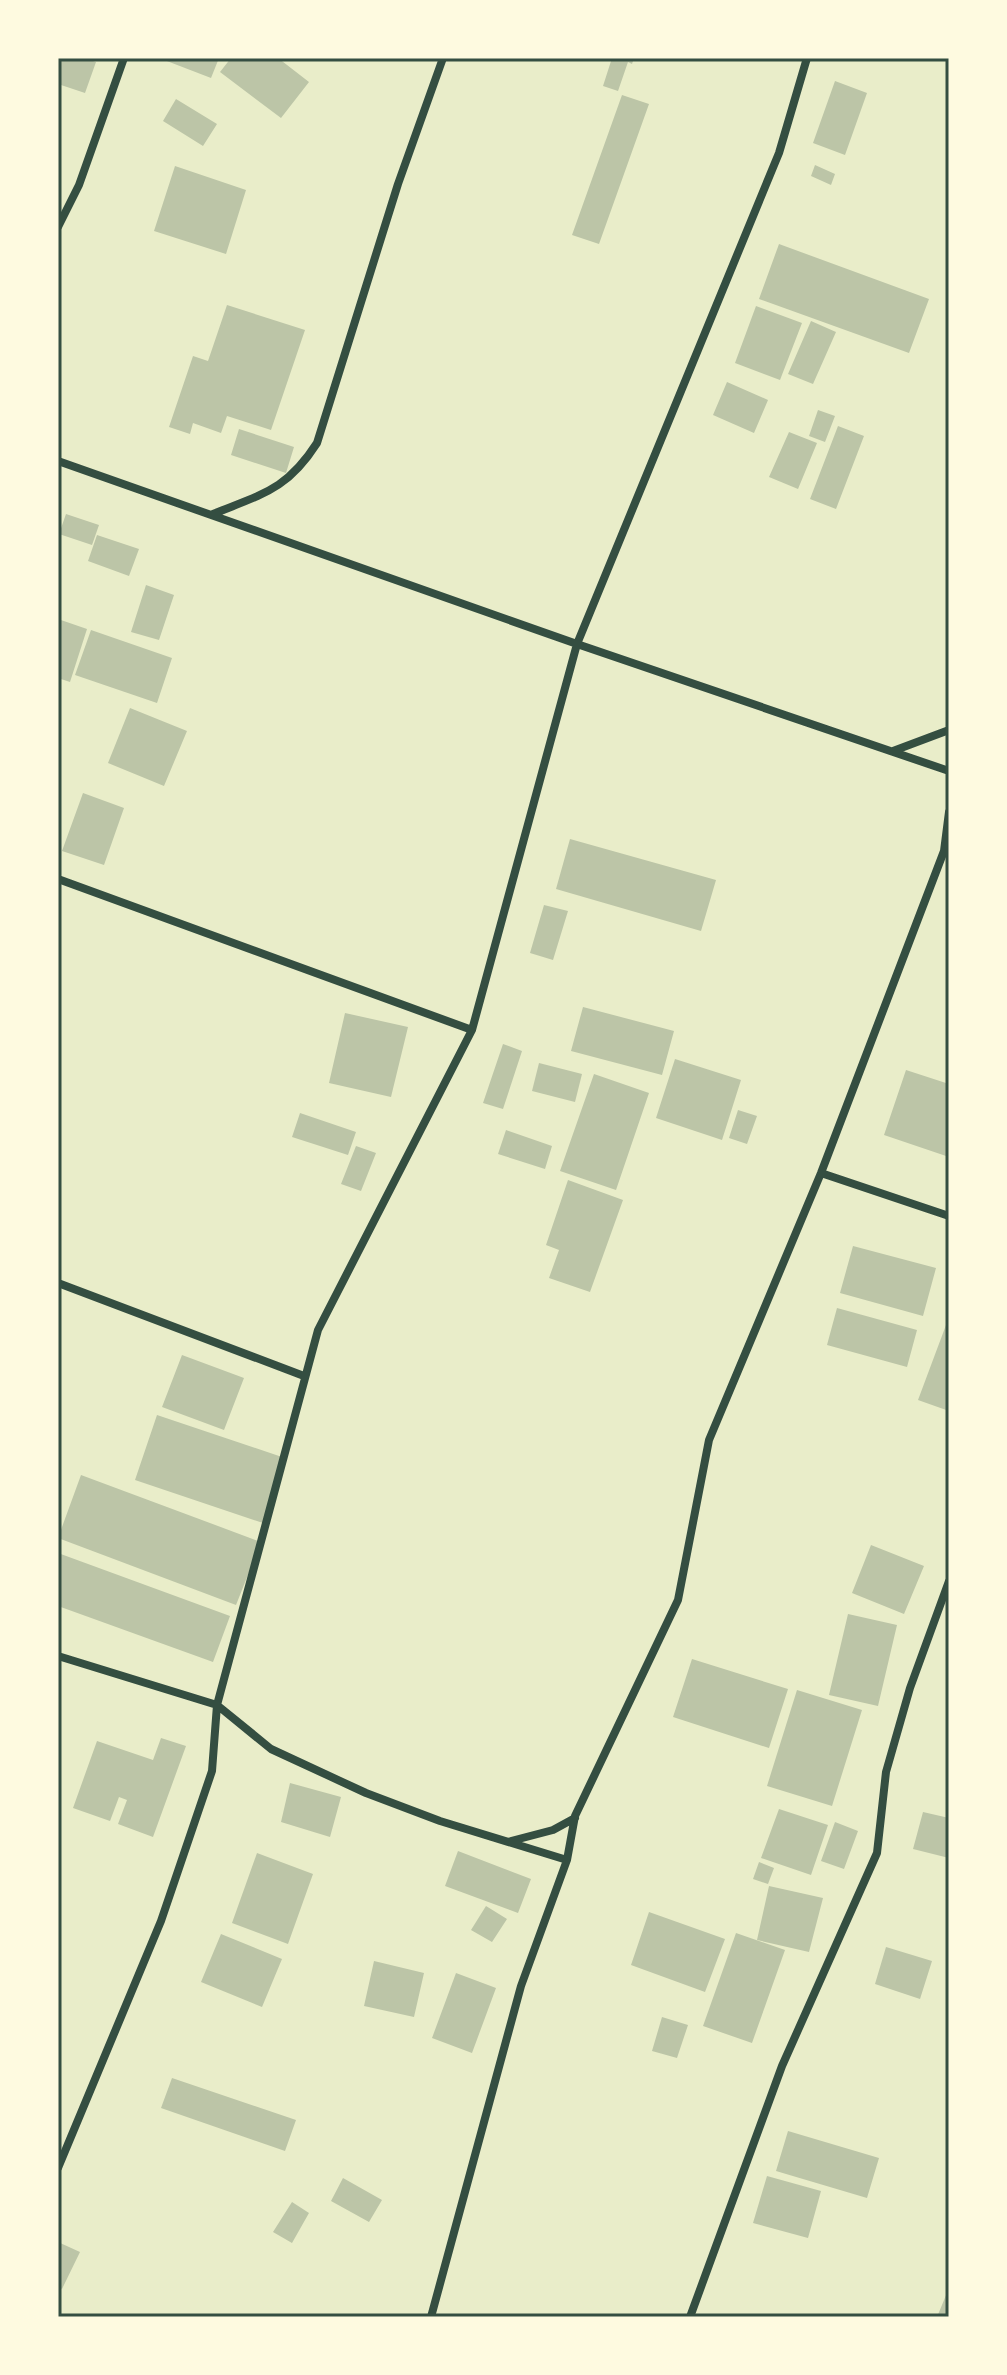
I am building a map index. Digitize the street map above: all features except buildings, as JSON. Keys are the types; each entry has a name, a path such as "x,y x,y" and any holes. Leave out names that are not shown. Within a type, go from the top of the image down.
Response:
{"street":[{"path":"58,227 79,185 124,58"},
{"path":"213,514 271,491 289,479 317,443 398,184 443,58"},
{"path":"58,2168 166,1906 212,1771 217,1705 318,1330 472,1030 577,644 779,153 807,58"},
{"path":"58,461 949,771"},
{"path":"892,751 949,730"},
{"path":"431,2317 521,1986 567,1860 575,1818 678,1600 709,1440 821,1173 946,849 949,812"},
{"path":"58,879 472,1030"},
{"path":"821,1173 949,1216"},
{"path":"58,1283 304,1376"},
{"path":"690,2317 782,2066 877,1853 886,1772 910,1688 949,1581"},
{"path":"58,1656 217,1705 271,1749 366,1793 567,1860"},
{"path":"507,1842 545,1833 575,1818"}]}
